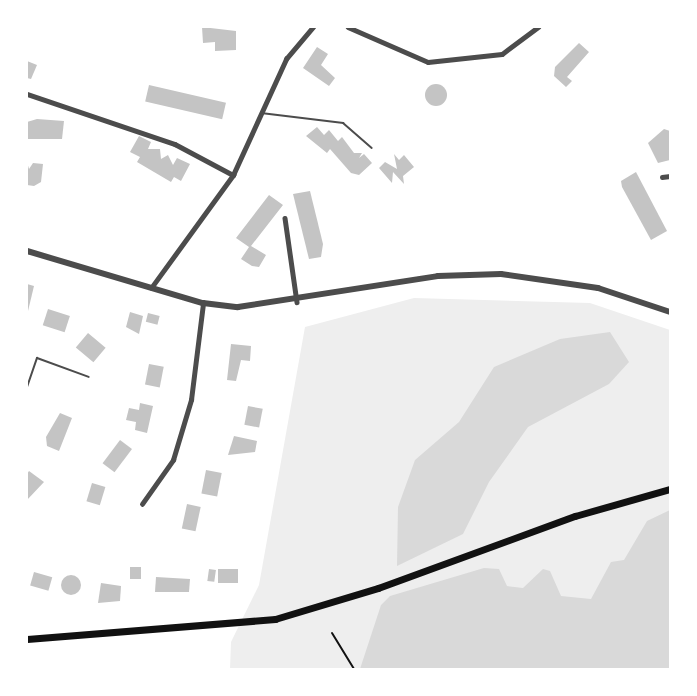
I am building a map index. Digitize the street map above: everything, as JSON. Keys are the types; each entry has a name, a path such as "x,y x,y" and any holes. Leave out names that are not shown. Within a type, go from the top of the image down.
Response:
{"main road":[{"path":"27,639 275,619 378,588 575,516 670,489"}],"street":[{"path":"152,288 233,176 286,59 313,27"},
{"path":"348,27 428,62 502,54 538,27"},
{"path":"27,94 175,144 233,176"},
{"path":"662,177 670,176"},
{"path":"285,218 297,302"},
{"path":"27,251 203,303 238,307 297,302 438,276 501,274 598,288 670,312"},
{"path":"142,504 173,460 191,400 203,303"}],"lane":[{"path":"261,113 343,123 372,148"},
{"path":"27,387 37,358 89,377"}],"path":[{"path":"332,633 354,669"}],"shaded area":[{"path":"414,298 590,303 670,330 670,669 230,669 231,642 259,585 305,327"},
{"path":"610,332 629,362 609,384 528,427 489,482 463,534 397,566 398,507 415,460 459,422 494,367 560,339"},
{"path":"670,510 670,669 360,669 381,605 390,596 484,568 499,569 507,586 523,588 543,569 550,571 561,596 591,599 611,562 624,560 647,521"}],"building":[{"path":"202,27 236,31 236,50 215,51 215,42 203,43"},
{"path":"579,43 589,52 567,77 572,81 566,87 554,76 555,67"},
{"path":"317,47 328,54 321,65 335,78 329,86 303,68"},
{"path":"27,61 37,65 31,79 27,78"},
{"path":"436,84 444,87 447,95 444,103 436,106 428,103 425,95 428,87"},
{"path":"149,85 226,103 222,119 145,102"},
{"path":"37,119 64,121 62,139 27,139 27,122"},
{"path":"317,127 324,135 329,130 338,141 342,137 354,153 362,153 359,158 364,154 372,163 359,175 351,173 330,149 327,153 306,136"},
{"path":"664,129 670,131 670,160 658,163 648,143"},
{"path":"139,136 151,142 148,149 160,149 161,159 168,155 173,165 177,158 190,164 181,181 174,177 171,182 137,162 140,157 130,152"},
{"path":"394,154 399,160 404,155 414,167 403,176 404,184 393,172 392,183 379,168 385,162 397,169"},
{"path":"27,162 29,169 33,163 43,164 41,182 34,186 27,185"},
{"path":"636,172 667,231 651,240 622,187 621,181"},
{"path":"310,191 323,244 321,257 309,259 293,194"},
{"path":"269,195 283,205 251,246 266,255 259,267 252,266 241,259 249,247 236,238"},
{"path":"27,284 34,286 28,311 27,310"},
{"path":"48,309 70,316 65,332 43,325"},
{"path":"130,312 143,316 139,334 126,327"},
{"path":"148,313 160,316 157,325 146,322"},
{"path":"88,333 106,348 93,362 76,348"},
{"path":"231,344 251,346 250,361 241,360 236,381 227,380"},
{"path":"149,364 164,367 160,387 145,385"},
{"path":"140,403 153,406 147,433 135,430 136,422 126,420 129,408 139,410"},
{"path":"248,406 263,409 259,428 244,425"},
{"path":"60,413 72,418 59,451 47,446 46,437"},
{"path":"234,436 257,441 255,452 228,455"},
{"path":"120,440 132,449 115,472 103,463"},
{"path":"206,470 222,473 217,497 201,494"},
{"path":"29,471 44,482 27,500 27,474"},
{"path":"92,483 105,487 100,505 86,501"},
{"path":"187,504 201,507 195,531 182,528"},
{"path":"130,567 141,567 141,579 130,579"},
{"path":"209,569 216,570 214,582 207,581"},
{"path":"218,569 238,569 238,583 218,583"},
{"path":"34,572 52,577 48,591 30,585"},
{"path":"71,575 78,578 81,585 78,592 71,595 64,592 61,585 64,578"},
{"path":"156,577 190,579 189,592 155,592"},
{"path":"101,583 121,586 120,601 98,603"}]}
